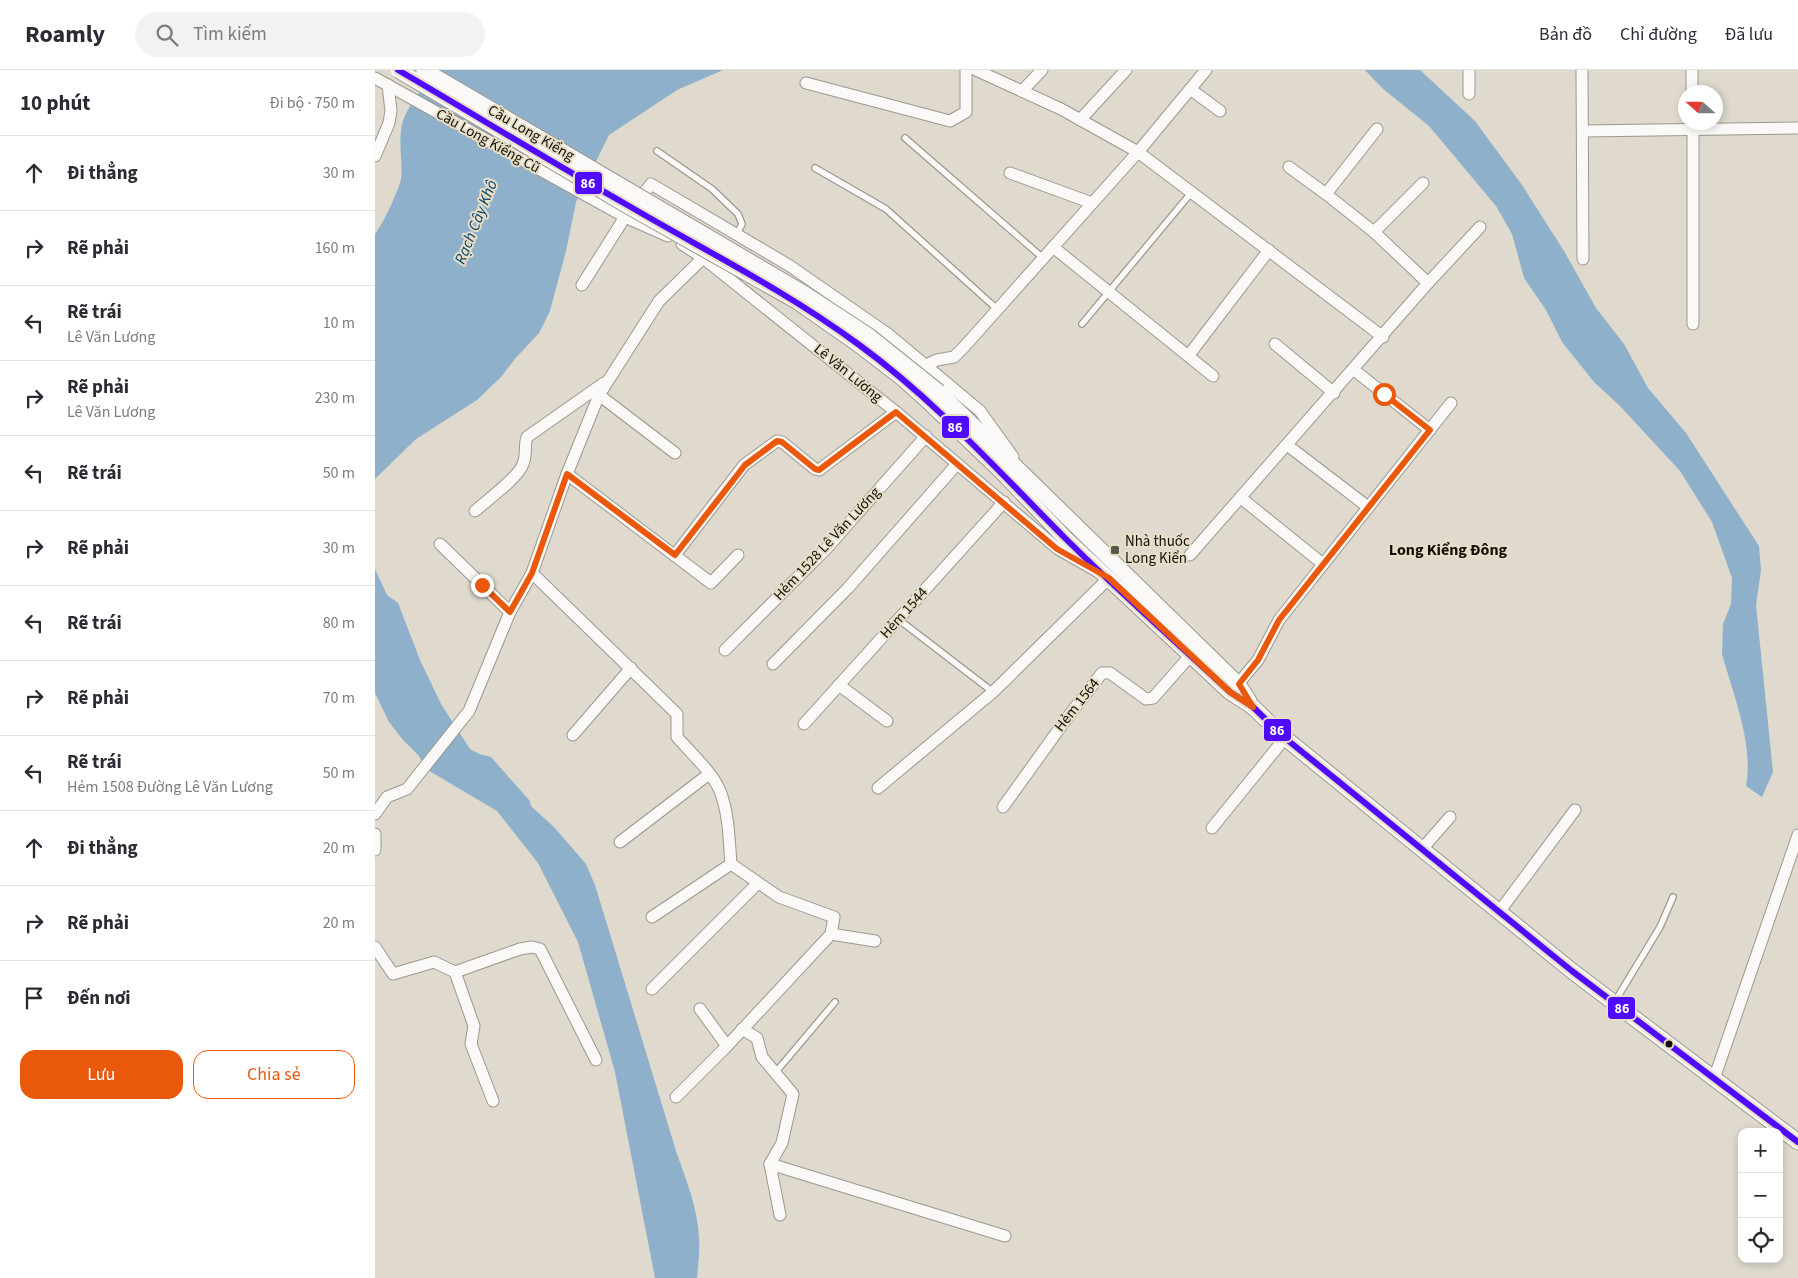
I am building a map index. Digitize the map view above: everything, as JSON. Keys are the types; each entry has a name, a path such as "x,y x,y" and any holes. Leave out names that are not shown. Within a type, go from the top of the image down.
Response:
{"main road":[{"name":"Cầu Long Kiểng","path":"397,70 626,205 797,302 858,344 901,377 935,397"},
{"name":"Cầu Long Kiểng","path":"424,70 805,294 869,336 935,397"},
{"name":"Lê Văn Lương","path":"935,397 1027,477 1239,684 1253,707"},
{"name":"Lê Văn Lương","path":"935,397 1066,540 1230,692 1253,707 1285,738 1501,909 1614,1003 1798,1142"}],"street":[{"path":"375,156 390,117 388,85 397,70"},
{"path":"806,83 950,121 966,112 966,71 968,70"},
{"path":"976,70 1080,120 1138,152 1383,337"},
{"path":"1022,92 1042,70"},
{"path":"1080,120 1126,70"},
{"path":"925,365 937,360 953,357 1138,152 1206,70"},
{"path":"1469,70 1469,94"},
{"path":"1582,70 1583,259"},
{"path":"1692,70 1693,85"},
{"path":"375,78 388,85"},
{"name":"Cầu Long Kiểng Cũ","path":"388,85 602,204"},
{"path":"1190,89 1220,111"},
{"path":"1583,131 1678,127"},
{"path":"1723,127 1798,128"},
{"path":"1326,194 1377,129"},
{"path":"1693,130 1693,324"},
{"path":"1289,167 1374,232 1428,283"},
{"path":"1010,173 1092,203"},
{"path":"1374,232 1423,183"},
{"name":"Lê Văn Lương","path":"625,217 651,184 824,288 887,334 979,411 1027,477"},
{"name":"Lê Văn Lương","path":"602,204 625,217 667,235 703,258 926,436 1057,549 1109,578"},
{"path":"582,285 625,217"},
{"path":"1190,555 1383,337 1428,283 1480,227"},
{"path":"1053,247 1213,376"},
{"path":"1189,355 1269,250"},
{"path":"375,814 387,797 407,789 469,711 510,612 532,573 567,474 599,395 659,301 703,258"},
{"path":"1275,344 1334,393"},
{"path":"1354,370 1430,430"},
{"path":"475,511 516,474 523,464 527,437 608,381"},
{"path":"599,395 675,453"},
{"path":"1239,684 1258,660 1279,620 1451,403"},
{"path":"675,555 745,465 777,441 782,442 815,469 819,470 896,412"},
{"name":"Hẻm 1528 Lê Văn Lương","path":"725,650 826,549 926,436"},
{"path":"1287,445 1368,507"},
{"path":"773,664 848,588 957,464"},
{"path":"567,474 711,583 738,554"},
{"path":"1241,498 1323,564"},
{"name":"Hẻm 1544","path":"804,724 1004,502"},
{"path":"440,544 510,612"},
{"path":"532,573 677,714 677,737 709,774 720,790 726,814 731,864 779,897 834,918 831,934 727,1046 676,1097"},
{"path":"878,788 993,692 1109,578"},
{"name":"Hẻm 1564","path":"1003,807 1102,673 1110,673 1146,699 1153,698 1190,656"},
{"path":"573,735 631,668"},
{"path":"839,685 887,721"},
{"path":"1212,828 1285,738"},
{"path":"620,842 709,774"},
{"path":"1501,909 1575,810"},
{"path":"1424,847 1449,819"},
{"path":"375,834 375,850"},
{"path":"1714,1078 1798,835"},
{"path":"652,918 731,864"},
{"path":"653,989 758,883"},
{"path":"831,934 875,941"},
{"path":"375,946 393,974 434,962 455,972 520,949 532,947 540,949 596,1060"},
{"path":"455,972 474,1026 471,1044 493,1101"},
{"path":"700,1009 727,1046"},
{"path":"742,1030 757,1038 762,1057 793,1094 782,1143 770,1164 780,1215"},
{"path":"770,1164 1005,1236"}],"lane":[{"path":"905,138 1043,258"},
{"path":"657,151 712,189 738,214 742,224 737,234"},
{"path":"815,168 886,209 997,309"},
{"path":"1081,324 1191,193"},
{"path":"898,619 993,692"},
{"path":"1614,1003 1660,927 1673,897"},
{"path":"775,1073 835,1002"}],"water":[{"name":"Rạch Cây Khô","path":"436,70 723,70 677,90 609,135 576,202 566,251 550,311 539,333 502,376 477,400 416,439 375,479 375,234 390,208 401,179 400,139 404,118"},
{"path":"1365,70 1420,70 1475,121 1522,185 1564,251 1596,308 1624,344 1648,388 1686,433 1759,546 1761,570 1756,605 1773,772 1762,797 1746,786 1748,770 1745,736 1722,654 1723,624 1731,604 1732,578 1712,522 1680,471 1620,406 1594,382 1562,342 1546,310 1524,278 1512,234 1496,206 1429,126 1382,88"},
{"path":"375,569 387,595 398,603 420,660 441,704 470,749 491,757 530,801 533,808 554,827 586,864 595,885 694,1205 699,1244 697,1278 655,1278 615,1072 578,942 538,863 497,811 426,769 419,756 389,722 375,693"}],"transit line":[{"name":"86","path":"398,70 571,173 803,306 858,344 940,412 1085,558 1230,692 1253,707 1285,738 1572,971 1798,1142"}],"place":[{"name":"Nhà thuốc Long Kiển","path":"1115,550"}],"district":[{"name":"Long Kiểng Đông","path":"1448,550"}],"route":[{"path":"482,585 510,612 532,573 567,474 675,555 745,465 777,441 782,442 815,469 819,470 896,412 1057,549 1109,578 1230,692 1253,707 1239,684 1258,660 1279,620 1430,430 1384,394"}]}
